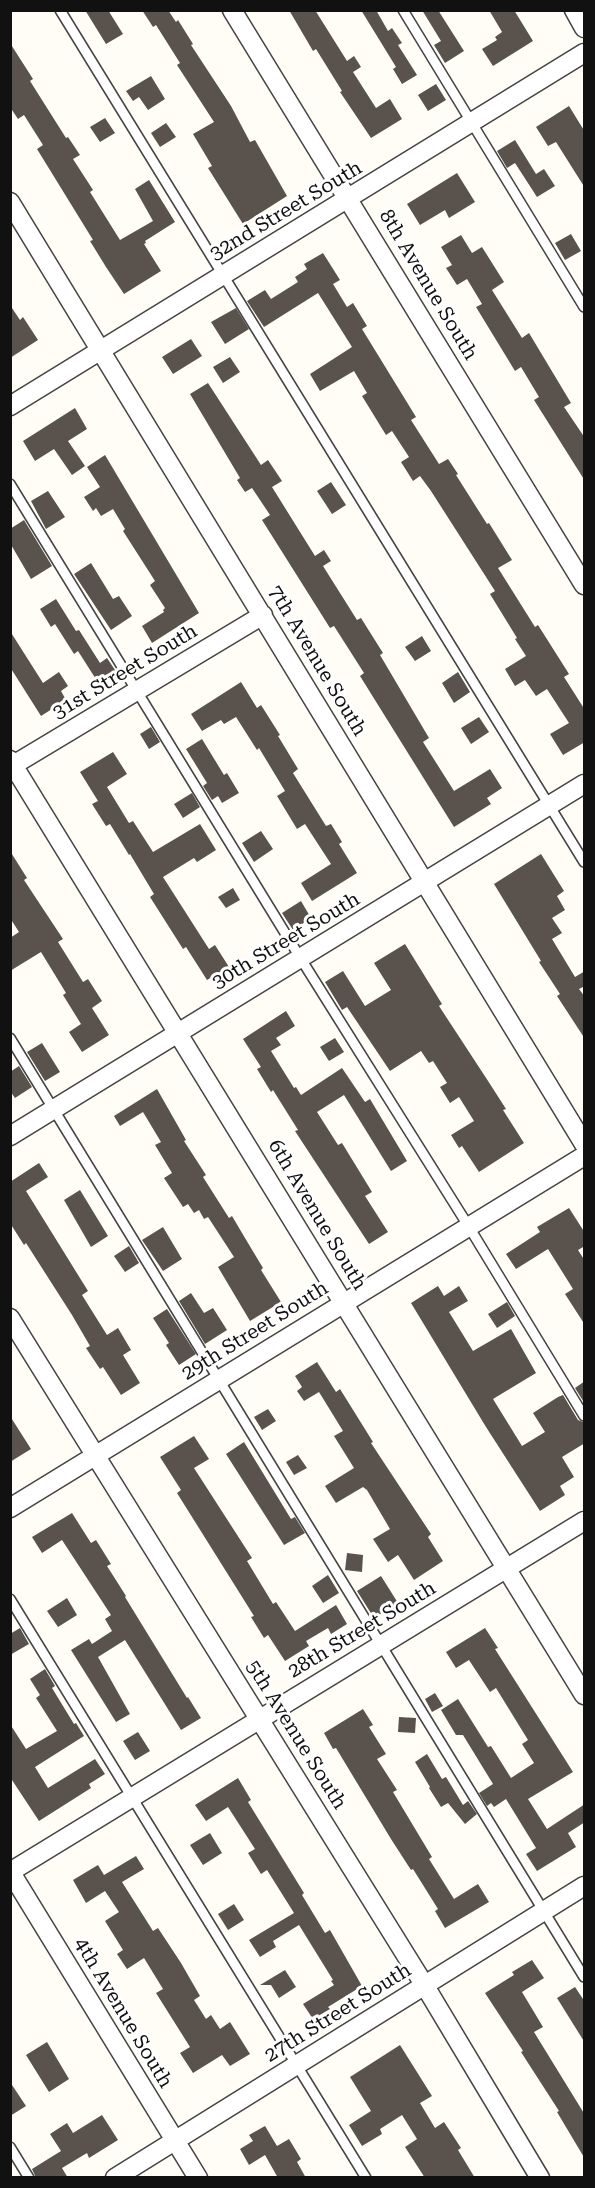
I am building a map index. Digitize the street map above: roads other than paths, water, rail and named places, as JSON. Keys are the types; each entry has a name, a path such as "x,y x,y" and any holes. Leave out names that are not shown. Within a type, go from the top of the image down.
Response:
{"street":[{"name":"8th Avenue South","path":"232,10 585,585"},
{"path":"574,10 585,28"},
{"name":"32nd Street South","path":"10,406 585,53"},
{"name":"7th Avenue South","path":"10,202 585,1144"},
{"name":"31st Street South","path":"12,764 262,615"},
{"name":"6th Avenue South","path":"12,764 585,1695"},
{"name":"30th Street South","path":"10,1136 585,784"},
{"name":"29th Street South","path":"10,1508 585,1156"},
{"name":"5th Avenue South","path":"10,1318 425,1986 540,2178"},
{"name":"28th Street South","path":"11,1871 585,1521"},
{"name":"4th Avenue South","path":"11,1871 198,2178"},
{"name":"27th Street South","path":"115,2178 585,1886"}],"lane":[{"path":"60,10 585,862"},
{"path":"403,10 585,307"},
{"path":"10,484 585,1416"},
{"path":"10,1038 585,1977"},
{"path":"10,1599 366,2178"},
{"path":"10,2147 29,2178"}]}
